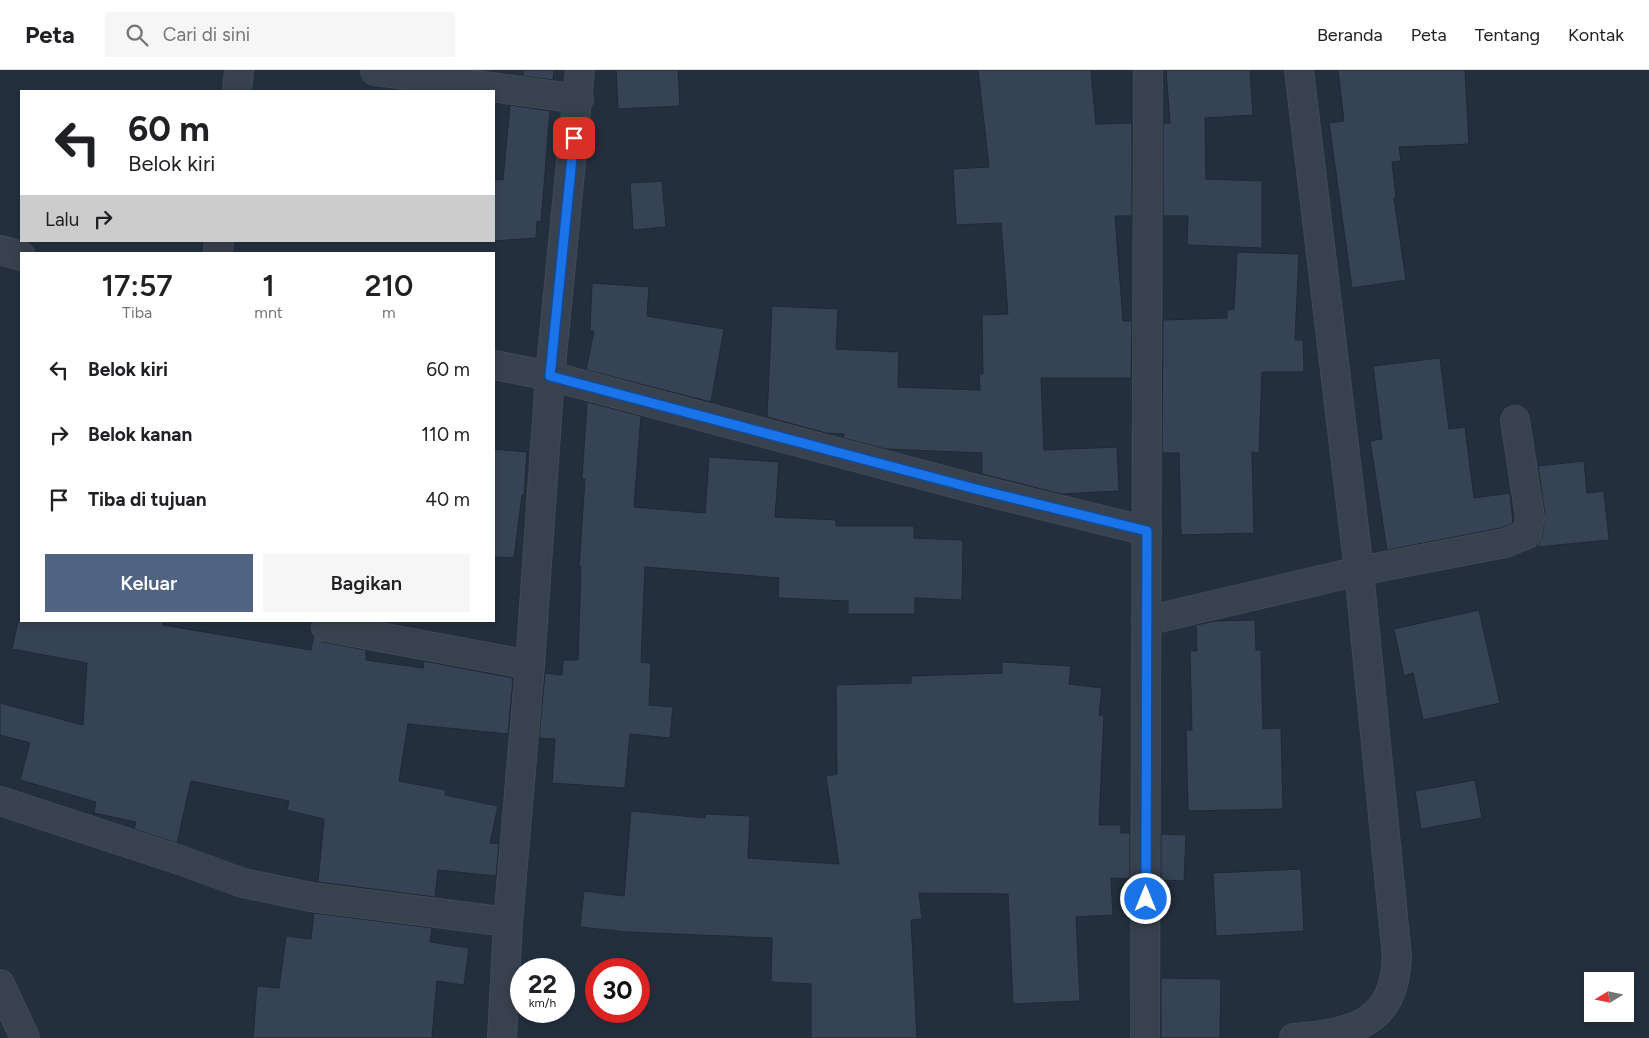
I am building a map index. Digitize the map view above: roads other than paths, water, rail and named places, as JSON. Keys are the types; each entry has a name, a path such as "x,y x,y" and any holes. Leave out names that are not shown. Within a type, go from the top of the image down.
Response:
{"street":[{"path":"502,1038 508,922 530,665 550,376 580,70"},
{"path":"1145,1038 1148,70"},
{"path":"1294,1038 1337,1034 1367,1022 1382,1006 1393,985 1397,957 1359,571 1299,70"},
{"path":"375,71 578,99"},
{"path":"0,250 20,256"},
{"path":"495,365 550,376 976,489 1147,531"},
{"path":"1146,621 1359,571 1505,543 1527,534 1530,517 1515,420"},
{"path":"326,627 530,665"},
{"path":"0,801 180,860 243,883 311,897 508,922"},
{"path":"0,984 25,1038"}]}
